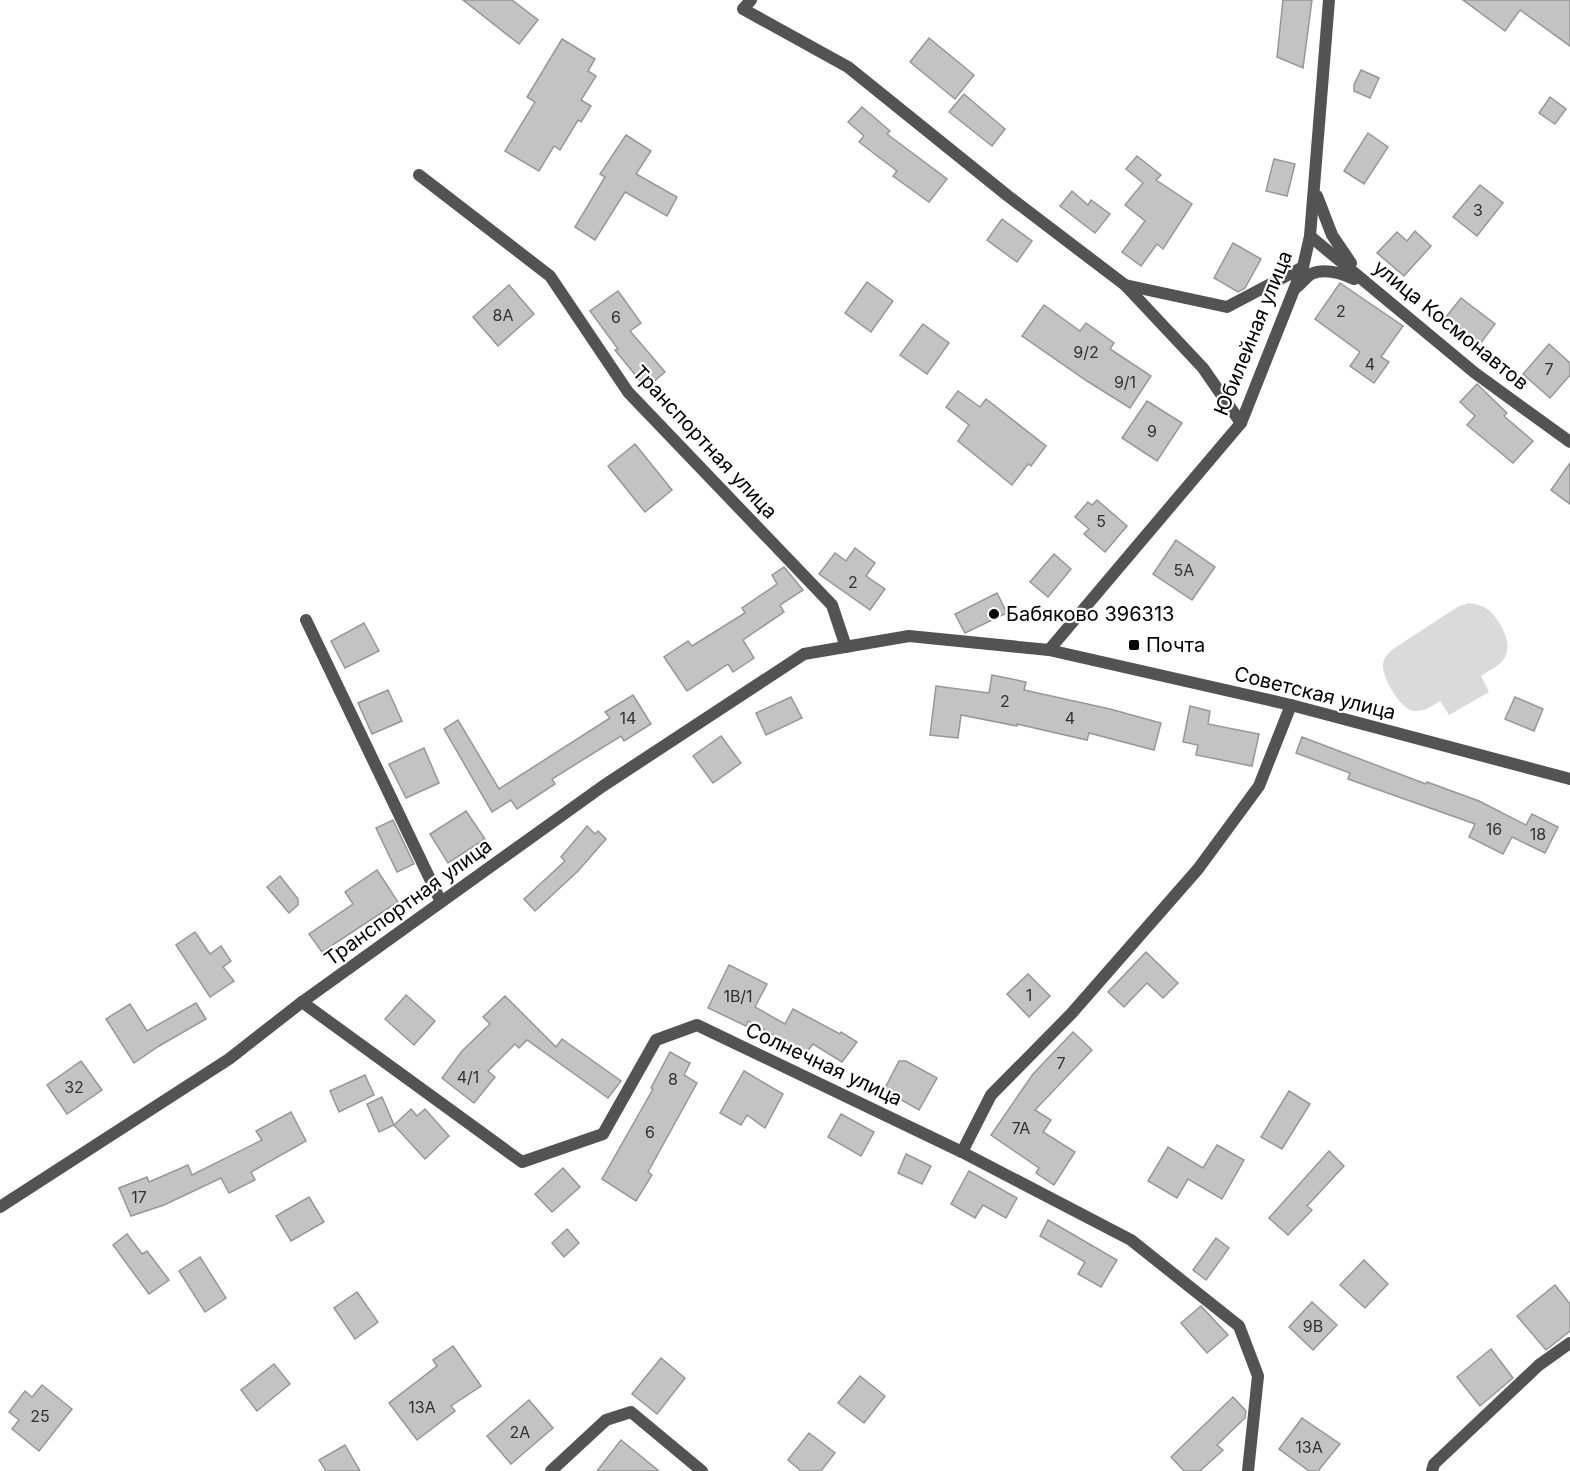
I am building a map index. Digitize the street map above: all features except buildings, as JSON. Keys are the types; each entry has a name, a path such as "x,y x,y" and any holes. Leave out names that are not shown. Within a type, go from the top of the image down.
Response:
{"street":[{"path":"751,0 743,9 848,67 1008,196 1125,285 1203,368 1241,423"},
{"name":"Юбилейная улица","path":"1049,650 1241,423 1303,267 1310,236 1329,0"},
{"name":"Транспортная улица","path":"419,175 550,276 628,393 832,605 846,647"},
{"path":"1314,188 1322,214 1343,254 1376,291"},
{"name":"улица Космонавтов","path":"1310,236 1475,373 1570,442"},
{"path":"1125,285 1227,307 1303,267"},
{"path":"1294,290 1311,274 1326,272 1341,273 1376,291"},
{"path":"306,620 441,902"},
{"name":"Транспортная улица","path":"0,1207 229,1059 302,1002 603,786 804,654 909,636 1049,650"},
{"name":"Советская улица","path":"1049,650 1290,705 1570,779"},
{"path":"962,1152 991,1095 1071,1014 1198,869 1259,786 1290,705"},
{"name":"Солнечная улица","path":"302,1002 522,1162 603,1134 657,1040 697,1025 962,1152 1131,1240 1239,1326 1258,1376 1248,1471"},
{"path":"1432,1471 1434,1464 1539,1365 1570,1343"},
{"path":"551,1471 606,1420 631,1412 702,1471"}],"shaded area":[{"path":"1469,603 1486,608 1491,612 1506,638 1507,650 1504,659 1481,676 1489,692 1449,715 1440,701 1421,711 1409,709 1398,699 1389,685 1384,671 1385,658 1393,649 1459,606"}],"place":[{"name":"Бабяково 396313","path":"994,614"},
{"name":"Почта","path":"1134,645"}]}
